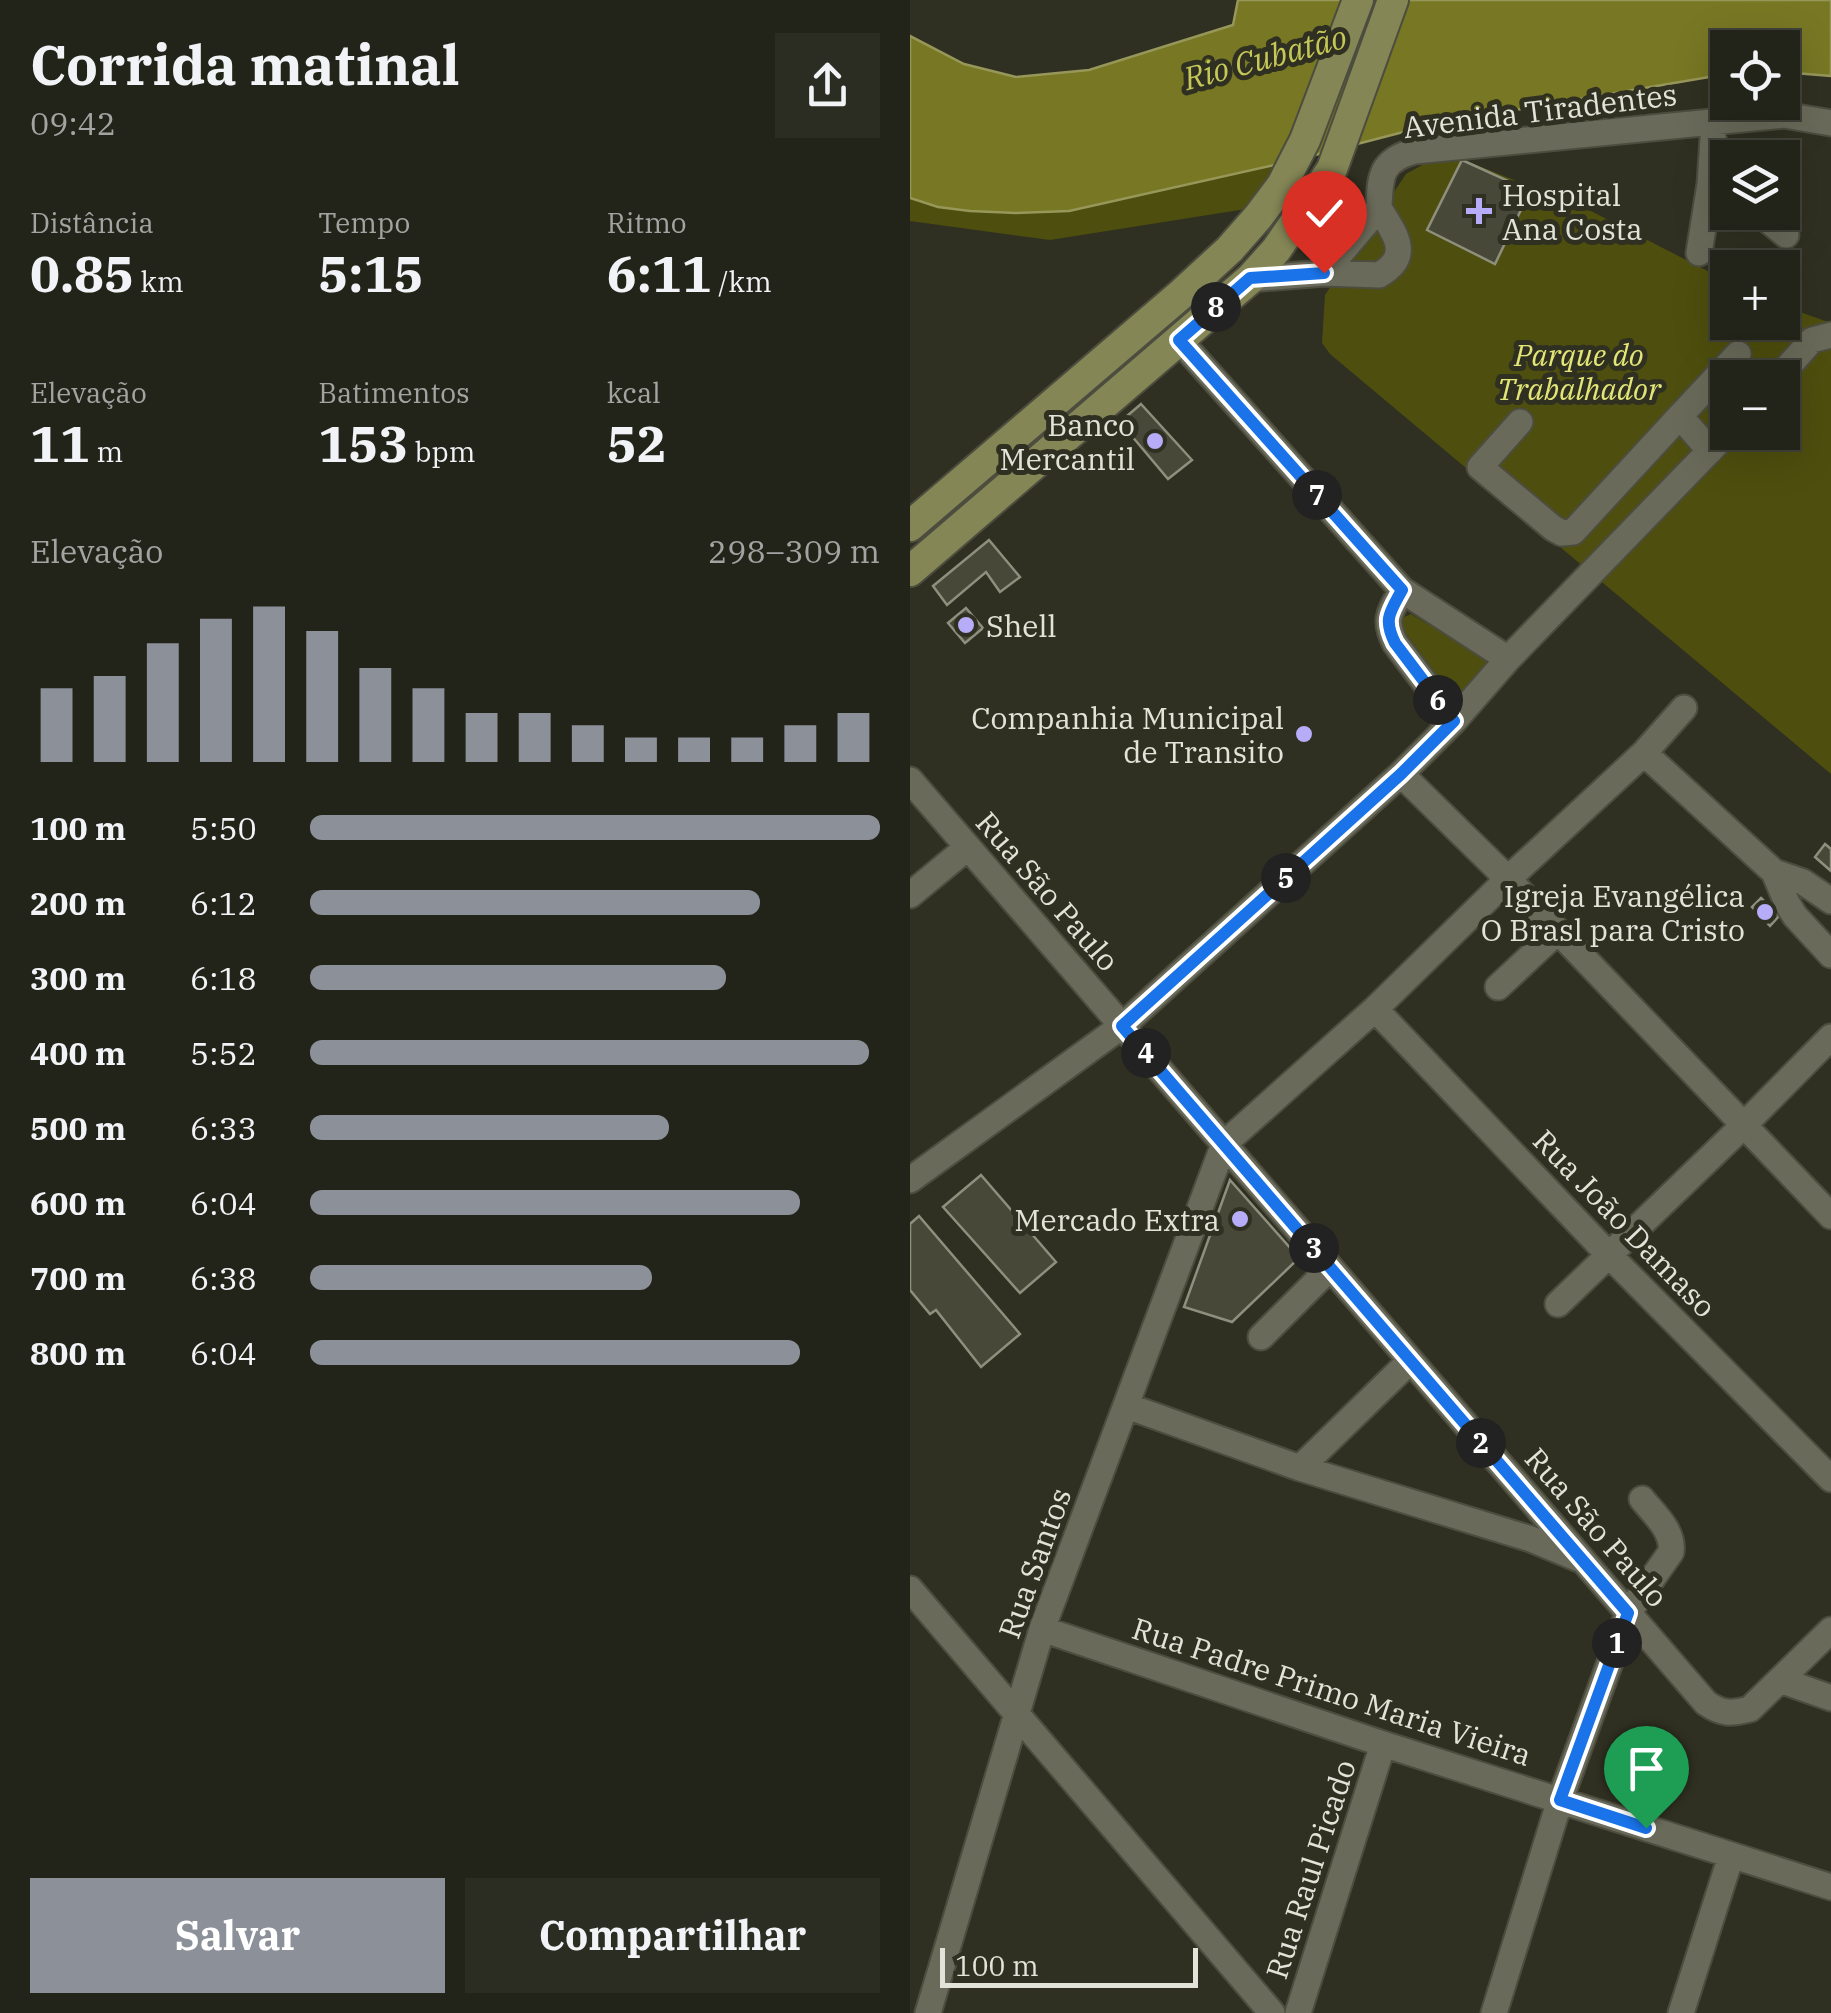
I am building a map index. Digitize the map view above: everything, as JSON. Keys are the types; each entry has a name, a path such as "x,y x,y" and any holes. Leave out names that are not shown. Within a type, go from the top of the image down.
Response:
{"main road":[{"path":"910,526 1179,296 1258,217 1282,185 1305,140 1358,0"},
{"path":"910,570 1250,278 1276,250 1324,182 1339,151 1393,0"},
{"path":"1179,296 1170,322 1179,340"}],"street":[{"name":"Avenida Tiradentes","path":"1313,274 1380,208 1380,178 1388,164 1401,155 1784,115 1831,123"},
{"path":"1714,123 1715,140"},
{"path":"1250,278 1313,274 1380,276 1396,262 1399,251 1398,241 1380,208"},
{"path":"1699,253 1710,217"},
{"path":"1780,230 1786,235"},
{"path":"1276,250 1288,264 1313,274"},
{"path":"1794,360 1812,340 1831,335"},
{"path":"1179,340 1402,590 1508,658"},
{"path":"1520,422 1480,467 1552,528 1562,533 1573,532 1738,354"},
{"path":"1680,416 1710,436"},
{"path":"910,1180 1122,1026 1401,774 1711,450"},
{"path":"1402,590 1388,616 1388,630 1454,721"},
{"path":"1224,1144 1375,1009 1644,753 1684,708"},
{"path":"1644,753 1774,872 1803,882 1831,901"},
{"path":"1401,774 1508,879 1831,1216"},
{"name":"Rua São Paulo","path":"910,780 1706,1704 1724,1714 1750,1710 1780,1680"},
{"path":"910,895 968,847"},
{"path":"1774,872 1786,903 1831,956"},
{"path":"1498,987 1558,931"},
{"name":"Rua João Damaso","path":"1375,1009 1608,1256 1831,1479"},
{"path":"1558,1304 1831,1037"},
{"name":"Rua Santos","path":"928,2013 1042,1630 1224,1144"},
{"path":"1261,1337 1330,1268"},
{"path":"1300,1468 1410,1360"},
{"path":"1127,1406 1300,1468 1531,1539 1583,1561"},
{"path":"1494,2013 1560,1800 1628,1613 1671,1552 1668,1532 1642,1498"},
{"path":"910,1589 1272,2013"},
{"name":"Rua Padre Primo Maria Vieira","path":"1042,1630 1831,1887"},
{"path":"1831,1630 1780,1680 1831,1698"},
{"name":"Rua Raul Picado","path":"1298,2013 1384,1744"},
{"path":"1681,2013 1732,1856"}],"green space":[{"name":"Parque do Trabalhador","path":"1454,156 1589,210 1710,272 1710,340 1800,340 1800,312 1831,323 1831,774 1330,354 1322,343 1325,295 1406,174 1433,159"},
{"path":"1288,162 1246,209 1050,240 910,221 910,198 970,211 1069,211"},
{"path":"1411,614 1495,664 1460,706 1402,628 1400,619"}],"water":[{"name":"Rio Cubatão","path":"1238,0 1831,0 1831,76 1800,73 1800,30 1710,30 1710,77 1434,124 1288,162 1069,211 970,211 910,198 910,36 964,64 1016,77 1089,70 1233,25"}],"building":[{"name":"Hospital Ana Costa","path":"1462,160 1530,191 1495,264 1427,230"},
{"name":"Banco Mercantil","path":"1141,404 1192,460 1168,479 1120,422"},
{"name":"Shell","path":"989,540 1020,577 1000,592 986,572 947,605 933,586"},
{"name":"Shell","path":"966,608 983,628 965,643 948,623"},
{"path":"1825,844 1831,849 1831,871 1815,857"},
{"name":"Igreja Evangélica O Brasl para Cristo","path":"1761,898 1779,916 1770,926 1752,907"},
{"path":"981,1175 1056,1262 1020,1293 943,1207"},
{"name":"Mercado Extra","path":"1230,1180 1299,1258 1232,1322 1184,1307"},
{"path":"919,1216 1020,1334 981,1367 936,1310 930,1314 910,1290 910,1224"}],"place":[{"name":"Hospital Ana Costa","path":"1479,211"},
{"name":"Banco Mercantil","path":"1155,441"},
{"name":"Shell","path":"966,625"},
{"name":"Companhia Municipal de Transito","path":"1304,734"},
{"name":"Igreja Evangélica O Brasl para Cristo","path":"1765,912"},
{"name":"Mercado Extra","path":"1240,1219"}],"route":[{"path":"1324,273 1250,278 1179,340 1402,590 1388,616 1388,630 1454,721 1401,774 1122,1026 1628,1613 1560,1800 1646,1828"}]}
